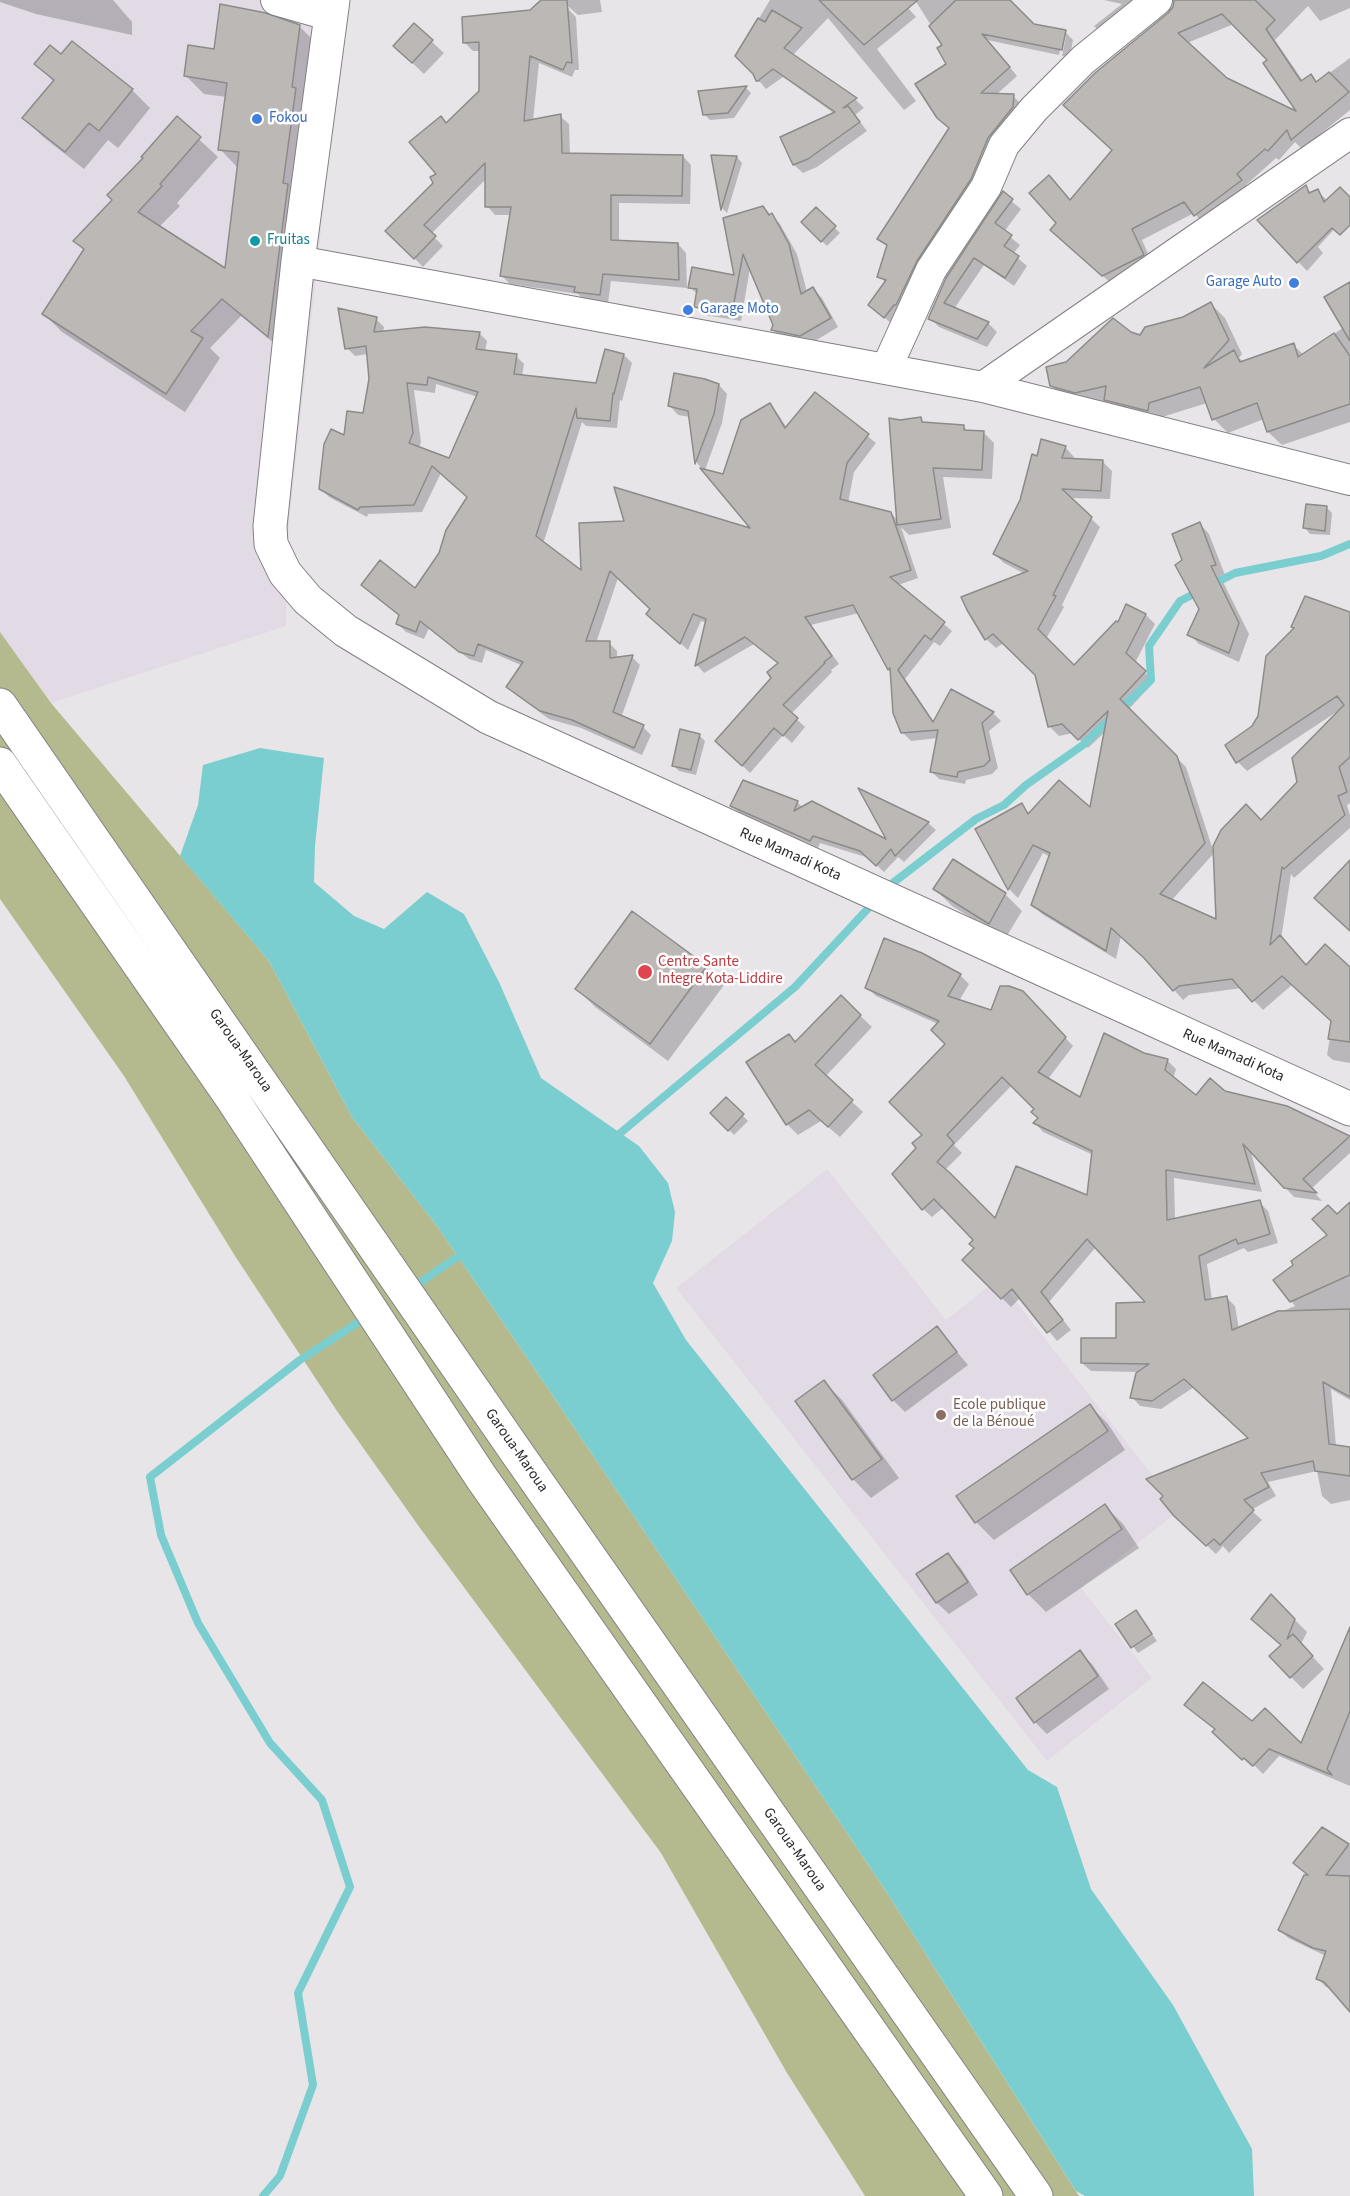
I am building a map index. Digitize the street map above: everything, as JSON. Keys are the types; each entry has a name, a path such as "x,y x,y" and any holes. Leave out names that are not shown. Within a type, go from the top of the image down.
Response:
{"main road":[{"path":"298,261 333,8"},
{"name":"Rue Mamadi Kota","path":"298,261 270,526 271,544 285,573 308,600 346,631 488,717 1350,1109"},
{"name":"Garoua-Maroua","path":"0,705 1035,2196"},
{"path":"0,764 229,1094 482,1477 987,2196"}],"street":[{"path":"276,0 333,8"},
{"path":"886,369 931,270 986,187 1004,146 1034,109 1083,60 1157,0"},
{"path":"982,387 1350,133"},
{"path":"298,261 982,387 1350,480"}],"shaded area":[{"path":"0,0 346,0 288,534 286,626 51,703 0,632"},
{"name":"Ecole publique de la Bénoué","path":"827,1169 946,1320 998,1279 1180,1510 1081,1588 1152,1678 1047,1761 676,1288"}],"green space":[{"path":"0,632 51,703 269,961 352,1117 437,1226 547,1387 882,1885 1079,2196 865,2196 787,2073 661,1853 420,1528 337,1411 235,1256 124,1076 0,899"}],"water":[{"path":"260,748 324,758 315,846 314,882 354,916 384,929 427,892 464,914 499,982 541,1078 639,1146 668,1183 675,1212 672,1241 653,1283 686,1340 1028,1770 1057,1787 1091,1889 1173,2005 1252,2149 1254,2196 1085,2196 1076,2191 882,1885 547,1387 437,1226 352,1117 269,961 180,856 198,805 203,765"}],"building":[{"path":"541,0 567,0 572,63 567,62 563,70 530,56 524,121 561,114 562,153 683,155 682,196 611,195 611,240 678,243 679,280 603,274 600,295 574,292 575,287 500,276 511,207 485,207 485,163 424,225 436,236 414,259 385,231 433,183 430,177 436,174 409,142 441,116 446,123 479,91 479,42 463,43 462,17 530,10"},
{"path":"819,0 918,0 864,45"},
{"path":"956,0 1010,0 1034,24 1066,30 1062,50 982,34 1010,67 981,93 1014,94 1013,107 988,138 971,179 917,261 896,305 884,318 868,305 886,280 877,277 887,245 877,239 949,128 937,118 915,84 946,64 937,48 942,45 929,26"},
{"path":"1174,0 1255,0 1275,20 1266,29 1301,81 1311,74 1316,82 1329,72 1349,92 1291,140 1287,130 1268,151 1265,149 1237,174 1242,180 1194,216 1184,202 1132,229 1144,255 1102,276 1050,230 1056,223 1029,193 1049,175 1070,200 1112,150 1063,105 1095,73 1173,7","holes":["1222,14 1267,60 1263,63 1296,111 1227,78 1178,33"]},
{"path":"220,4 266,13 300,25 292,87 296,88 283,183 288,184 268,337 222,299 191,331 203,338 166,394 42,314 84,249 73,241 112,200 107,195 143,158 141,157 177,116 201,137 138,212 225,268 239,152 218,150 227,83 184,76 188,45 214,49"},
{"path":"772,10 802,28 784,48 857,98 843,108 848,106 860,122 808,159 793,165 780,137 835,112 773,69 756,81 753,74 735,56 758,18 765,22"},
{"path":"414,23 433,40 412,63 393,46"},
{"path":"72,41 133,89 99,131 89,123 65,152 22,118 54,80 34,64 50,45 61,54"},
{"path":"747,86 728,113 703,115 698,91"},
{"path":"711,155 737,156 721,210"},
{"path":"1306,185 1309,193 1318,189 1324,202 1340,187 1350,197 1350,225 1340,235 1332,228 1297,263 1257,220"},
{"path":"1003,191 1013,199 995,223 1012,235 1004,246 1019,256 1005,278 974,258 944,303 989,322 977,339 928,319 946,278"},
{"path":"763,206 769,215 772,213 789,244 801,294 813,287 831,318 800,336 771,330 773,325 743,254 732,313 694,307 697,289 688,288 692,267 734,275 723,218"},
{"path":"816,207 836,226 821,242 801,222"},
{"path":"1350,282 1350,341 1324,297"},
{"path":"1211,302 1229,340 1204,368 1234,350 1240,362 1294,343 1298,357 1334,333 1350,356 1350,404 1267,432 1257,403 1212,420 1200,387 1149,403 1148,411 1104,400 1106,386 1075,393 1050,386 1046,367 1066,362 1113,318 1131,332 1140,335 1145,327 1183,317"},
{"path":"338,308 377,317 374,332 425,327 480,332 476,349 517,354 514,374 596,383 605,349 624,354 613,393 610,421 577,418 576,408 536,536 581,570 579,523 624,521 614,487 750,528 700,468 723,474 741,420 770,403 785,428 815,392 869,434 847,463 840,499 891,512 911,570 890,577 945,622 931,640 925,635 898,670 933,722 951,689 994,712 982,723 990,760 984,766 958,772 957,777 930,772 938,730 901,733 893,713 890,668 888,670 853,605 805,617 832,656 783,705 798,718 783,736 774,728 742,766 715,741 771,678 767,672 778,663 745,637 695,666 706,619 693,614 680,644 646,614 650,609 610,571 586,641 610,641 610,658 633,655 613,712 644,725 634,748 572,720 540,711 506,687 523,662 478,644 474,656 459,652 420,621 416,632 396,624 399,615 361,585 380,560 415,588 439,553 446,530 467,497 432,466 414,505 360,507 358,510 319,489 324,444 331,429 344,435 347,411 363,413 369,379 366,346 345,349","holes":["428,377 478,392 449,458 409,443 413,433 407,383 427,385"]},
{"path":"674,373 719,384 714,414 695,464 688,411 668,406"},
{"path":"921,417 922,422 964,425 964,430 984,431 982,470 933,468 941,519 897,525 889,418 900,420"},
{"path":"1041,439 1066,446 1062,458 1103,460 1101,491 1062,489 1092,517 1053,595 1056,596 1038,629 1074,665 1116,621 1118,622 1126,604 1146,614 1126,653 1146,671 1120,699 1177,756 1205,843 1160,894 1216,919 1213,846 1221,830 1246,804 1261,820 1297,782 1292,758 1344,705 1337,696 1236,763 1225,745 1252,726 1258,716 1266,656 1294,628 1291,627 1305,596 1350,612 1350,757 1339,767 1347,792 1338,796 1345,815 1284,869 1282,867 1270,945 1280,935 1306,965 1325,944 1350,967 1350,1042 1328,1039 1331,1021 1282,976 1252,1002 1232,979 1179,986 1173,991 1144,958 1111,928 1106,951 1031,905 1050,853 1033,845 1008,890 975,829 1022,803 1028,814 1059,780 1090,807 1108,711 1078,740 1062,724 1048,727 1035,675 993,634 985,640 961,597 1028,571 993,554 1020,500 1032,454 1037,456"},
{"path":"1306,504 1327,506 1325,531 1303,528"},
{"path":"1200,522 1216,565 1211,566 1239,623 1229,653 1187,635 1199,609 1175,565 1182,560 1172,534"},
{"path":"680,729 700,734 691,770 672,766"},
{"path":"743,780 798,801 794,811 812,801 886,839 858,788 929,822 895,856 891,849 876,866 860,851 813,836 810,841 730,806"},
{"path":"953,859 1006,893 989,924 933,889"},
{"path":"1350,860 1350,931 1314,898"},
{"name":"Centre Sante Integre Kota-Liddire","path":"632,911 707,966 650,1044 575,989"},
{"path":"884,938 922,953 961,974 948,996 991,1010 1000,986 1009,986 1023,991 1066,1037 1038,1072 1080,1097 1104,1033 1144,1053 1168,1059 1165,1070 1196,1095 1210,1078 1225,1091 1287,1106 1350,1136 1303,1179 1317,1193 1284,1188 1243,1144 1255,1184 1166,1170 1167,1220 1260,1200 1270,1234 1238,1244 1236,1239 1199,1256 1205,1300 1227,1296 1232,1330 1278,1311 1350,1309 1350,1397 1323,1382 1329,1444 1350,1447 1350,1476 1315,1471 1313,1461 1261,1473 1269,1487 1244,1500 1254,1510 1220,1545 1214,1539 1206,1546 1174,1516 1160,1499 1163,1496 1146,1479 1248,1438 1184,1379 1152,1401 1130,1398 1136,1373 1149,1364 1081,1363 1081,1338 1116,1338 1116,1303 1145,1302 1087,1239 1041,1292 1063,1320 1047,1333 1012,1289 1001,1299 962,1260 974,1248 969,1244 973,1240 934,1199 922,1210 892,1174 916,1148 912,1143 922,1135 889,1102 945,1044 931,1030 939,1021 865,988","holes":["1002,1077 1034,1109 1031,1112 1038,1118 1033,1123 1092,1151 1087,1195 1016,1166 995,1218 937,1162 954,1143 947,1135"]},
{"path":"841,995 861,1015 815,1065 853,1100 828,1127 809,1110 786,1125 746,1062 789,1034 795,1042"},
{"path":"726,1097 744,1114 728,1131 710,1113"},
{"path":"1350,1202 1350,1275 1290,1302 1273,1280 1293,1265 1291,1261 1327,1235 1312,1219 1328,1205 1337,1214"},
{"path":"937,1326 957,1352 892,1401 873,1375"},
{"path":"824,1380 882,1459 852,1480 795,1401"},
{"path":"1090,1404 1108,1431 975,1523 956,1496"},
{"path":"1105,1504 1122,1529 1027,1595 1010,1570"},
{"path":"948,1553 968,1582 936,1603 916,1574"},
{"path":"1271,1594 1295,1619 1287,1639 1293,1634 1313,1656 1290,1678 1269,1656 1281,1645 1251,1619"},
{"path":"1136,1610 1152,1634 1131,1648 1115,1624"},
{"path":"1350,1627 1350,1711 1327,1769 1332,1775 1269,1749 1253,1766 1244,1758 1242,1760 1212,1732 1215,1729 1184,1705 1203,1682 1252,1721 1265,1708 1301,1743"},
{"path":"1080,1650 1098,1676 1034,1723 1016,1698"},
{"path":"1322,1827 1349,1844 1326,1875 1350,1876 1350,2012 1324,1982 1316,1979 1326,1951 1313,1948 1278,1930 1304,1875 1308,1875 1293,1863"}],"waterway":[{"path":"885,889 976,819 1004,805 1026,785 1083,745 1151,680 1149,646 1180,601 1235,573 1321,556 1350,544"},
{"path":"612,1140 795,987 875,901"},
{"path":"412,1288 466,1251"},
{"path":"263,2196 280,2176 313,2085 298,1993 350,1887 322,1800 270,1743 198,1623 161,1535 150,1477 300,1360 368,1316"}],"place":[{"name":"Fokou","path":"257,119"},
{"name":"Fruitas","path":"255,241"},
{"name":"Garage Auto","path":"1294,283"},
{"name":"Garage Moto","path":"688,310"},
{"name":"Centre Sante Integre Kota-Liddire","path":"645,972"},
{"name":"Ecole publique de la Bénoué","path":"941,1415"}]}
